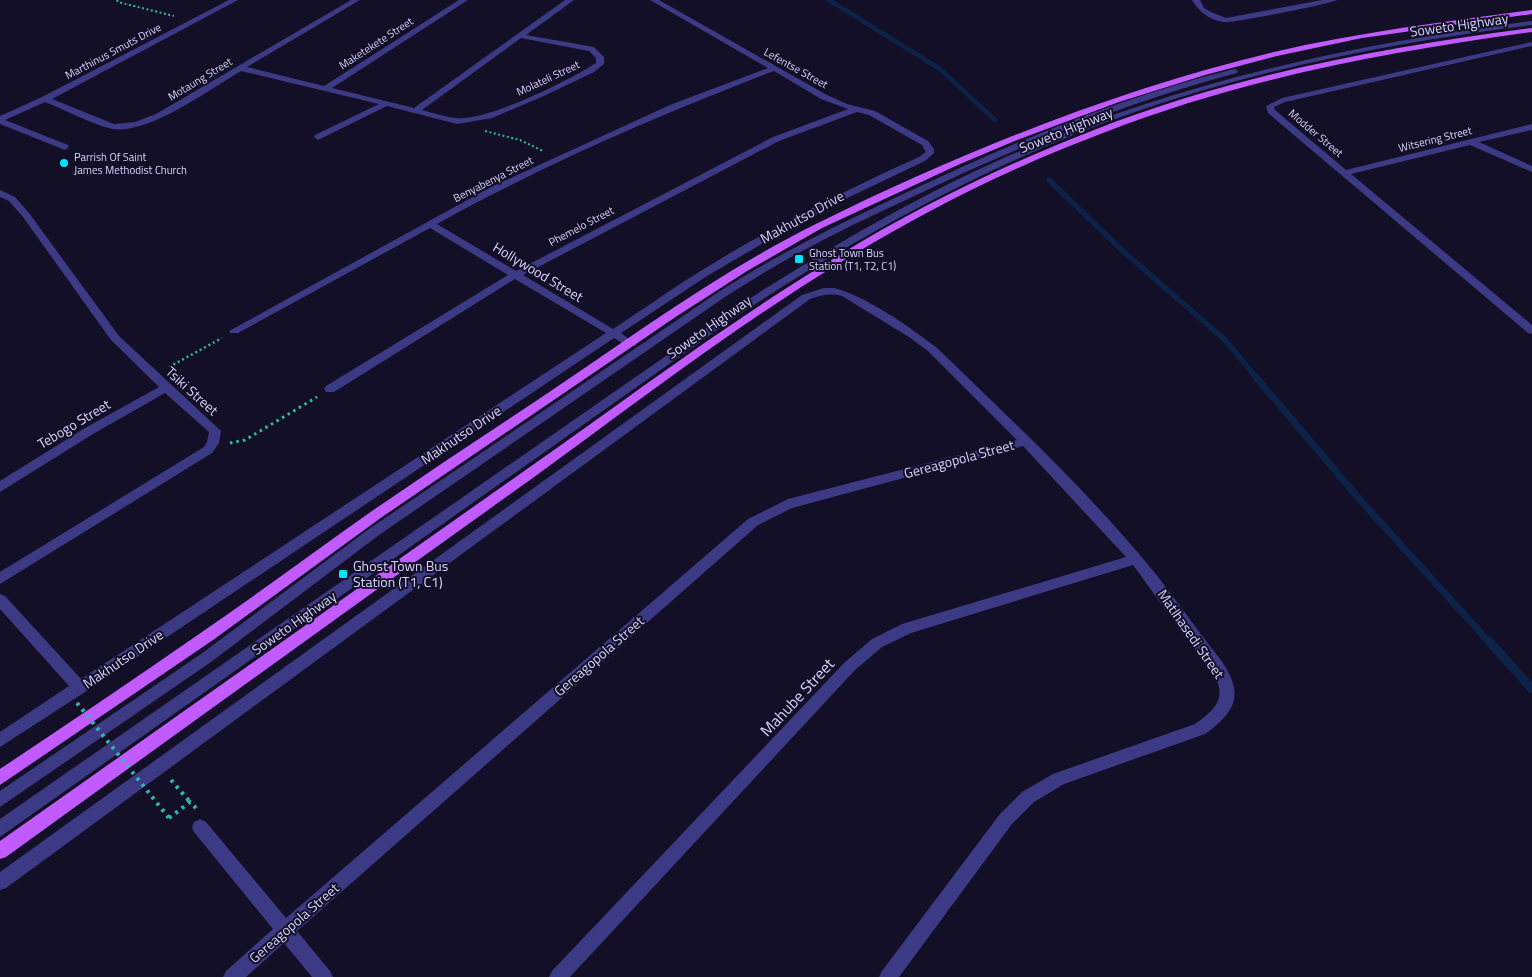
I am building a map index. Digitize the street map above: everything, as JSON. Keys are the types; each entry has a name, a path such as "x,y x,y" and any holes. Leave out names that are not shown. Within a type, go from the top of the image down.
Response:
{"main road":[{"name":"Soweto Highway","path":"0,778 208,636 377,514 743,269 819,226 957,162 1067,117 1202,73 1277,54 1409,28 1532,12"},
{"name":"Soweto Highway","path":"0,851 782,295 862,246 911,219 1009,170 1099,131 1226,90 1375,53 1532,30"}],"street":[{"name":"Marthinus Smuts Drive","path":"0,120 45,99 234,0"},
{"name":"Motaung Street","path":"45,99 113,126 132,126 159,116 356,0"},
{"name":"Maketekete Street","path":"326,88 464,0"},
{"path":"417,110 570,0"},
{"name":"Lefentse Street","path":"654,0 824,97 844,106 880,117 922,141 930,149"},
{"path":"1196,0 1201,9 1208,14 1226,20 1333,0"},
{"name":"Soweto Highway","path":"0,800 206,658 374,532 721,294 801,246 999,152 1065,125 1138,99 1228,72 1317,51 1421,32 1532,17"},
{"name":"Soweto Highway","path":"0,829 733,314 796,272 931,196 1034,149 1100,123 1227,82 1315,59 1373,47 1532,23"},
{"name":"Molateli Street","path":"240,68 457,120 469,121 480,120 504,110 591,70 600,64 600,57 591,49 520,36"},
{"name":"Modder Street","path":"1532,44 1282,100 1270,106 1271,111 1532,331"},
{"name":"Benyabenya Street","path":"234,331 494,189 704,94 773,69"},
{"path":"318,137 388,103"},
{"name":"Phemelo Street","path":"330,390 515,275 776,139 857,109"},
{"path":"0,120 65,147"},
{"name":"Witsering Street","path":"1344,173 1532,127"},
{"path":"1471,142 1532,169"},
{"name":"Makhutso Drive","path":"0,740 703,274 851,190 926,157 930,153 930,149"},
{"name":"Tsiki Street","path":"0,193 12,199 26,216 100,320 130,354 214,431 215,437 211,447"},
{"name":"Hollywood Street","path":"431,224 631,344"},
{"name":"Matlhasedi Street","path":"0,882 806,297 824,291 834,291 850,296 928,346 1024,442 1105,524 1136,559 1173,607 1217,669 1227,687 1226,700 1218,717 1200,729 1059,779 1028,797 1006,818 888,977"},
{"name":"Tebogo Street","path":"0,487 90,431 166,388"},
{"name":"Gereagopola Street","path":"232,977 753,522 788,504 1024,442"},
{"path":"0,579 211,447"},
{"name":"Mahube Street","path":"558,977 850,666 877,643 907,628 1136,559"},
{"path":"0,600 80,688"},
{"path":"200,820 285,931 324,977"}],"path":[{"path":"117,0 118,2 194,21"},
{"path":"469,121 470,127 520,140 559,159"},
{"path":"153,376 234,331"},
{"path":"211,447 245,440 330,390"},
{"path":"77,703 169,818 190,802"},
{"path":"183,793 200,820"}],"waterway":[{"path":"829,0 940,69 995,120"},
{"path":"1049,180 1124,252 1225,340 1256,377"},
{"path":"1255,376 1361,501 1490,643"},
{"path":"1489,641 1532,689"}],"place":[{"name":"Parrish Of Saint James Methodist Church","path":"64,163"},
{"name":"Ghost Town Bus Station (T1, T2, C1)","path":"799,259"},
{"name":"Ghost Town Bus Station (T1, C1)","path":"343,574"}]}
